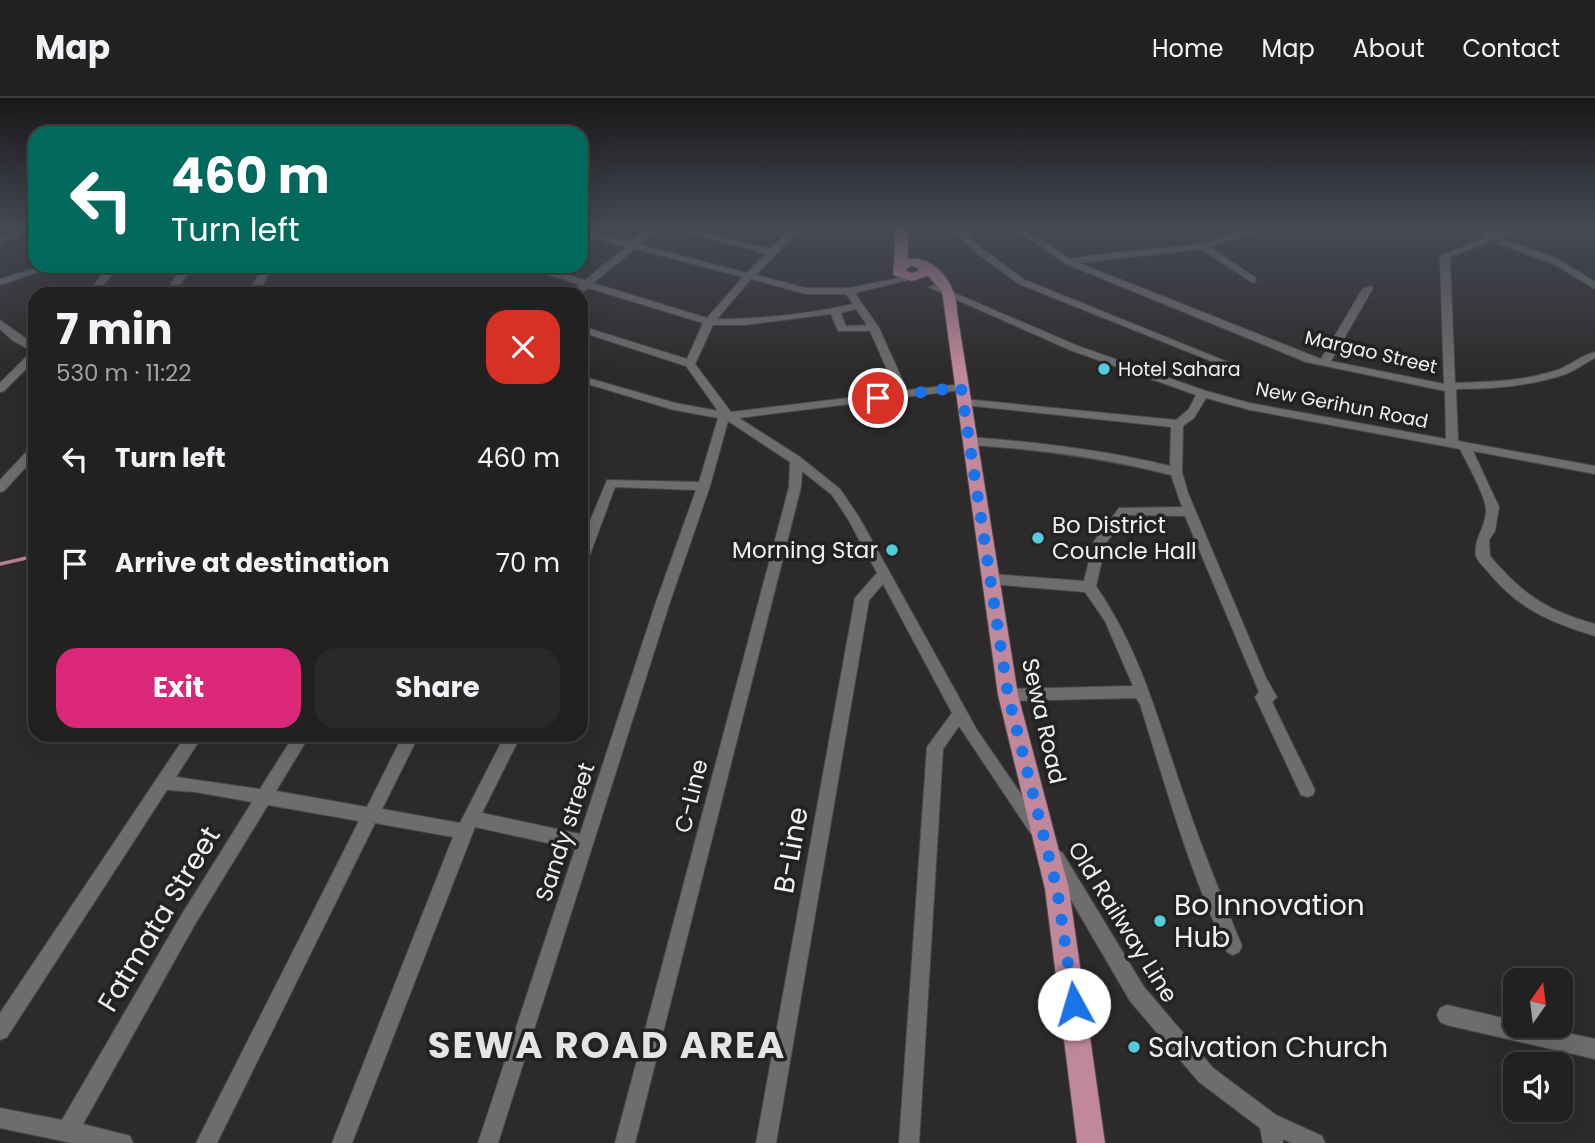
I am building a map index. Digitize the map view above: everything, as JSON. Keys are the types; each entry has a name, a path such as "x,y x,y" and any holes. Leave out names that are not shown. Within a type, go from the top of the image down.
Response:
{"main road":[{"path":"906,276 933,287 950,301"},
{"path":"910,277 918,276"},
{"path":"935,276 944,283 950,301"},
{"name":"Sewa Road","path":"950,301 1008,695 1047,843 1069,964 1091,1143"}],"street":[{"path":"0,282 20,276"},
{"path":"557,276 709,322 745,322 835,311 859,305"},
{"path":"583,287 597,276"},
{"path":"588,331 690,364 709,322 748,276 806,291 849,291 910,277"},
{"path":"863,288 883,276"},
{"path":"1013,276 1022,282 1236,367"},
{"name":"Margao Street","path":"1103,276 1310,360 1452,388 1527,381 1564,371 1580,359 1595,355"},
{"path":"1247,276 1253,280"},
{"path":"1446,276 1452,388 1459,444 1493,507 1489,531 1483,540 1483,557 1504,582 1529,605 1542,613 1595,630"},
{"path":"1579,276 1595,286"},
{"path":"1324,363 1368,288"},
{"path":"849,291 874,328 904,395"},
{"name":"New Gerihun Road","path":"950,301 992,314 1074,348 1202,393 1250,406 1595,470"},
{"path":"835,311 844,330 874,328"},
{"path":"0,325 28,345"},
{"path":"0,389 28,361"},
{"name":"Old Railway Line","path":"690,364 726,416 796,460 836,492 960,714 1047,843 1137,994 1206,1075 1269,1122 1315,1143"},
{"path":"588,381 674,406 726,416 904,395 963,395 1177,424 1184,421 1196,408 1202,393"},
{"name":"Sandy street","path":"488,1143 726,416"},
{"path":"1177,424 1176,472 1190,512 1260,681 1270,697 1262,697 1307,790"},
{"path":"969,440 1043,445 1127,458 1176,472"},
{"path":"0,488 28,458"},
{"name":"C-Line","path":"625,1143 795,487 796,460"},
{"path":"588,542 611,482 704,486"},
{"path":"1088,587 1100,541 1123,511 1190,512"},
{"name":"B-Line","path":"766,1143 862,598 884,574"},
{"path":"990,579 1088,587 1111,619 1147,701 1179,805 1219,916 1233,946"},
{"path":"1008,695 1140,692 1147,701"},
{"path":"909,1143 935,747 960,714"},
{"path":"0,1030 190,742"},
{"name":"Fatmata Street","path":"72,1137 188,920 298,742"},
{"path":"206,1143 408,742"},
{"path":"342,1143 467,824 509,742"},
{"path":"163,783 195,785 371,815 467,824 585,843"},
{"path":"1447,1015 1595,1049"},
{"path":"0,1118 72,1137 123,1143"},
{"path":"1269,1122 1273,1143"}],"waterway":[{"path":"0,564 28,558"}],"place":[{"name":"Hotel Sahara","path":"1104,369"},
{"name":"Bo District Councle Hall","path":"1038,538"},
{"name":"Morning Star","path":"892,550"},
{"name":"Bo Innovation Hub","path":"1160,921"},
{"name":"Salvation Church","path":"1134,1047"}],"district":[{"name":"SEWA ROAD AREA","path":"607,1045"}],"route":[{"path":"878,398 961,387 1008,695 1057,889 1074,1004"}]}
